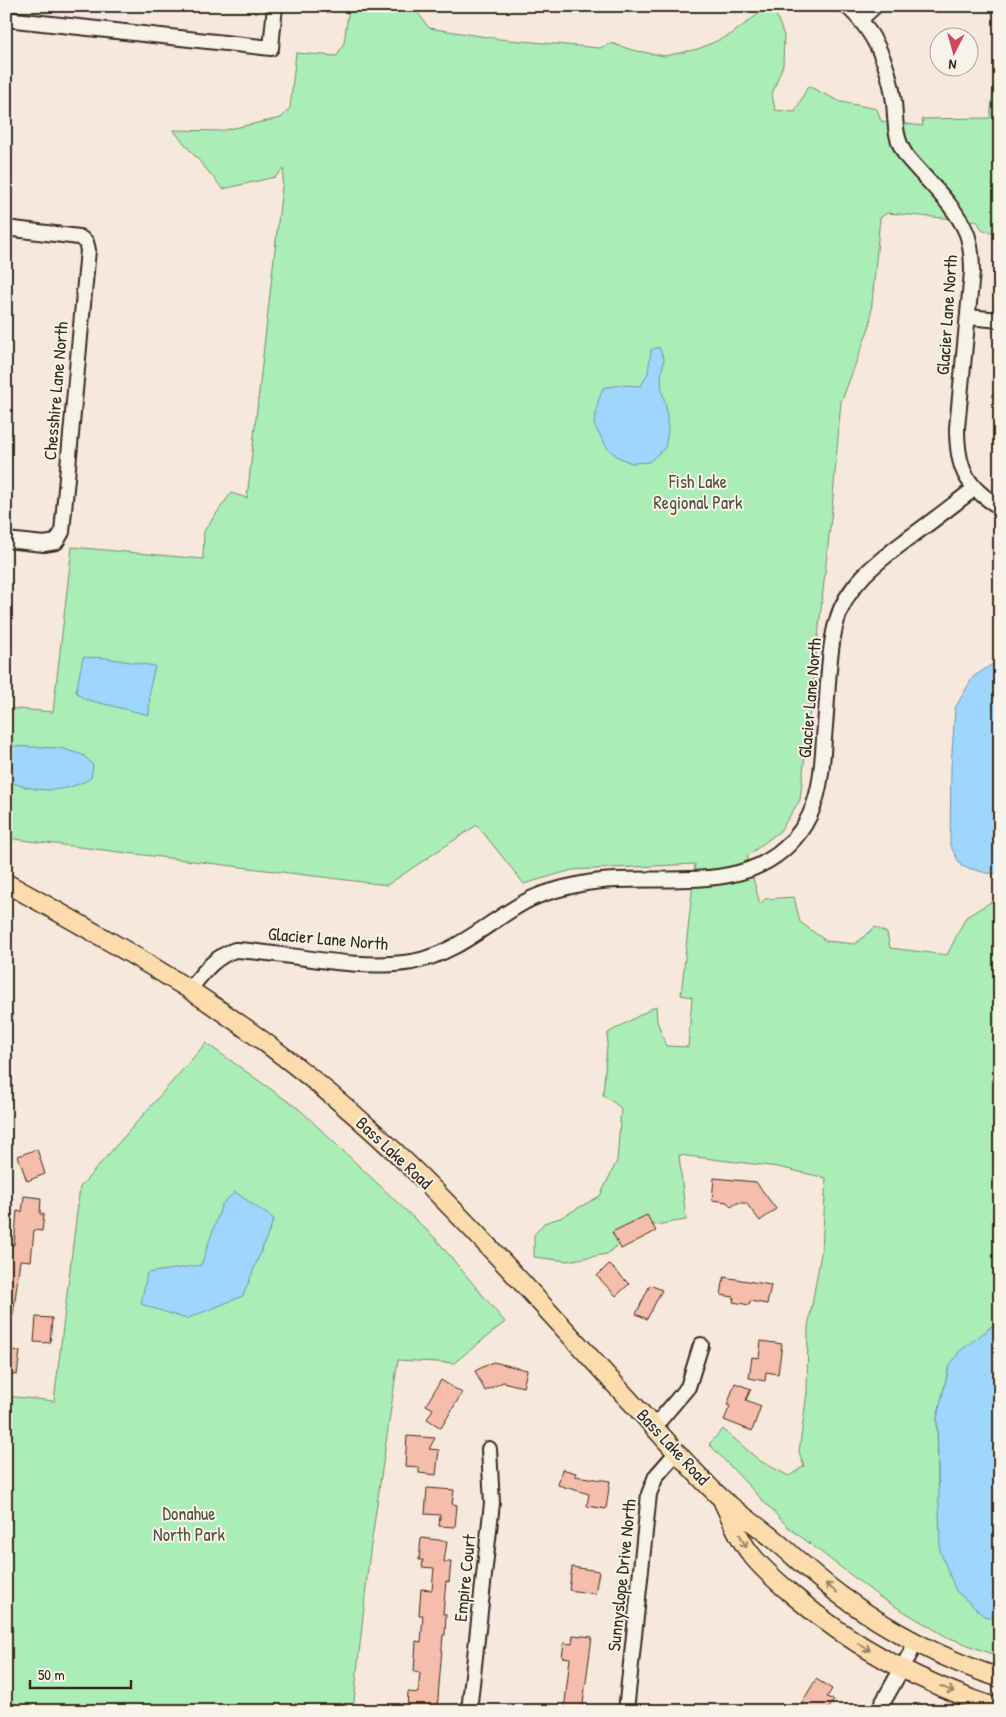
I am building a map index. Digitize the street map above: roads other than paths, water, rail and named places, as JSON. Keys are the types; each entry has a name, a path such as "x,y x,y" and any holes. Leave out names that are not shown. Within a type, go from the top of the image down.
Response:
{"main road":[{"name":"Bass Lake Road","path":"6,883 99,934 189,990 325,1090 415,1171 721,1497 838,1593 884,1625 947,1658 1000,1678"},
{"name":"Bass Lake Road","path":"721,1497 749,1553 776,1580 820,1618 856,1643 902,1670 973,1700 1000,1709"}],"street":[{"path":"6,19 270,48 275,6"},
{"name":"Glacier Lane North","path":"189,990 216,959 235,950 352,964 383,965 414,961 445,952 474,936 525,902 553,891 582,884 612,881 704,879 729,876 757,867 773,858 792,841 800,830 814,805 820,782 832,643 837,619 846,600 858,581 879,561 974,489 962,468 957,450 957,428 972,272 971,253 967,235 959,218 900,148 888,71 877,42 861,19 847,6"},
{"path":"861,19 875,6"},
{"name":"Chesshire Lane North","path":"6,228 79,237 86,242 88,250 62,532 56,542 44,544 6,540"},
{"path":"968,317 1000,320"},
{"path":"974,489 1000,507"},
{"path":"654,1427 688,1387 701,1345"},
{"name":"Empire Court","path":"469,1711 492,1503 489,1449"},
{"name":"Sunnyslope Drive North","path":"626,1711 649,1494 656,1476 677,1452"},
{"path":"878,1711 916,1643"}],"water":[{"path":"659,347 664,359 661,376 668,431 665,448 649,462 631,463 618,457 608,449 594,425 598,402 603,388 620,385 641,386 648,373 651,350"},
{"path":"83,657 106,658 155,666 150,687 149,715 84,699 76,692"},
{"path":"1000,659 1000,874 986,873 961,866 950,845 951,767 955,708 973,677"},
{"path":"6,746 60,748 83,755 93,765 91,778 70,787 49,790 28,787 6,780"},
{"path":"235,1192 274,1219 243,1296 186,1319 141,1304 147,1273 201,1265 222,1204"},
{"path":"1000,1318 1000,1620 984,1616 956,1591 940,1551 937,1418 949,1367 959,1352"}],"park label":[{"name":"Fish Lake Regional Park","path":"698,492"},
{"name":"Donahue North Park","path":"189,1524"}]}
